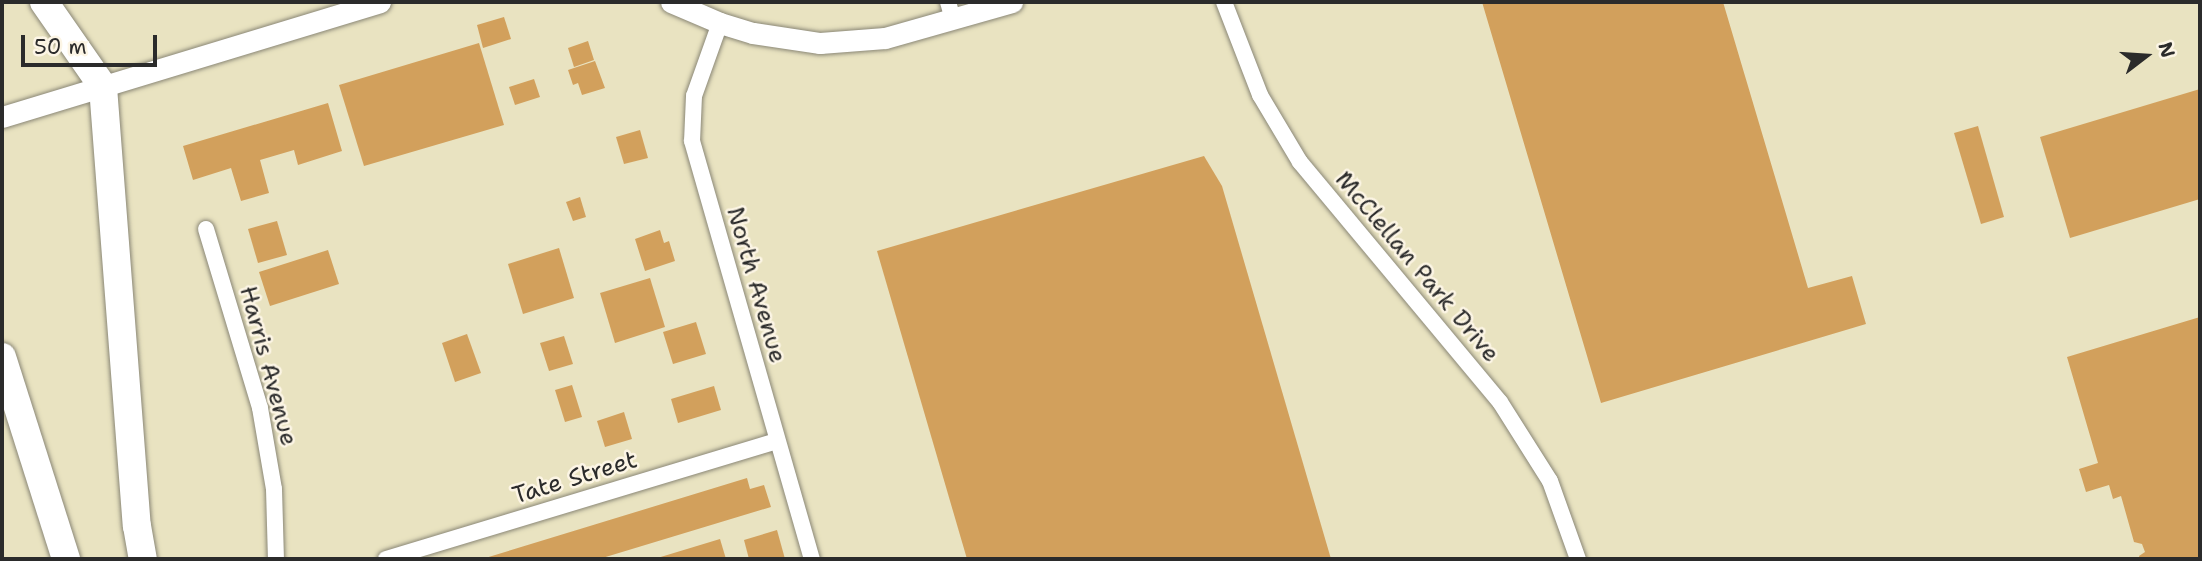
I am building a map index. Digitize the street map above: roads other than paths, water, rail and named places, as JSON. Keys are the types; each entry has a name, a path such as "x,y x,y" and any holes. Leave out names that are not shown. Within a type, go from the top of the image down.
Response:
{"highway":[{"path":"44,2 103,87 136,512 143,559"},
{"path":"2,357 66,559"}],"main road":[{"path":"2,117 380,2"},
{"path":"671,2 720,23 788,40 820,43 885,38 950,11 1012,2"}],"street":[{"name":"McClellan Park Drive","path":"1224,2 1260,95 1300,162 1500,402 1550,481 1578,559"},
{"name":"North Avenue","path":"720,23 694,96 692,141 812,559"},
{"name":"Harris Avenue","path":"205,229 262,420 274,489 276,559"},
{"name":"Tate Street","path":"386,559 777,441"}]}
